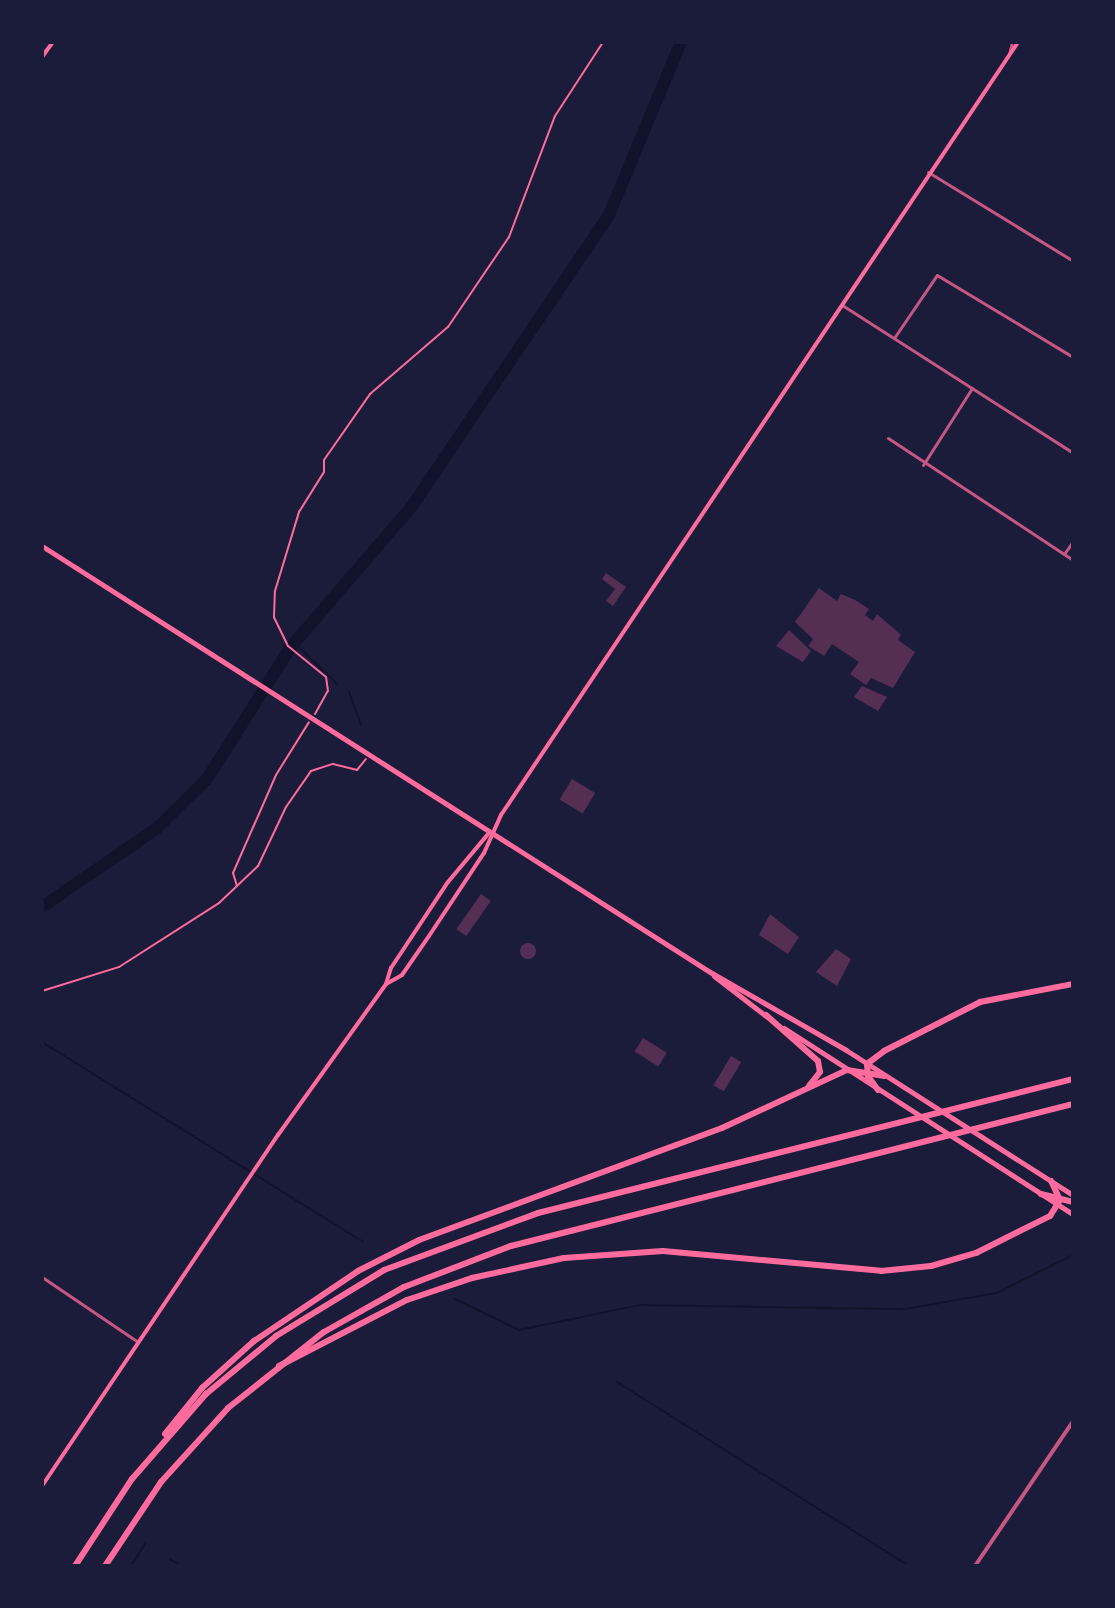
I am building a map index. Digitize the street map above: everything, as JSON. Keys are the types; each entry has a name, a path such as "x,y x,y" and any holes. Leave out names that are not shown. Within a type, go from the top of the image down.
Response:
{"highway":[{"path":"75,1566 175,1417 225,1365 296,1310 358,1271 470,1218 722,1128 847,1070 867,1067 980,1002 1073,984"},
{"path":"766,1015 818,1061 818,1075 804,1090"},
{"path":"867,1067 885,1076"},
{"path":"867,1067 878,1090"},
{"path":"157,1447 206,1394 276,1336 333,1297 406,1260 538,1213 1073,1079"},
{"path":"105,1566 124,1530 181,1456 276,1367 385,1297 486,1255 1073,1104"},
{"path":"1051,1181 1060,1203"},
{"path":"1041,1194 1060,1203 1073,1202"},
{"path":"276,1367 407,1300 531,1264 663,1251 905,1270 976,1253 1041,1221 1060,1203"}],"main road":[{"path":"42,57 53,42"},
{"path":"42,1486 259,1162 386,984 391,968 448,882 474,846 490,832 1015,42"},
{"path":"42,546 710,972 847,1070 1041,1194"},
{"path":"386,984 402,975 484,853 490,832"},
{"path":"710,972 735,982 867,1067"},
{"path":"885,1076 1073,1195"},
{"path":"1060,1203 1073,1214"}],"street":[{"path":"928,172 1073,261"},
{"path":"894,338 937,275 1073,357"},
{"path":"842,305 1073,453"},
{"path":"923,465 972,388"},
{"path":"888,438 923,465 1073,560"},
{"path":"1064,554 1073,541"},
{"path":"42,1277 138,1342"},
{"path":"975,1566 1073,1421"}],"path":[{"path":"237,886 233,873 276,775 328,691 323,671 290,648 274,617 275,591 299,512 324,472 324,460 370,394 448,327 509,237 555,116 603,42"},
{"path":"42,991 119,967 219,903 258,866 286,807 311,771 333,764 357,770 368,755"}],"building":[{"path":"606,573 626,587 613,606 606,601 615,589 602,579"},
{"path":"819,588 837,601 841,594 855,600 869,609 865,615 873,621 877,614 901,635 898,640 915,652 893,688 871,678 866,685 850,674 859,662 832,644 824,656 808,646 813,639 795,622"},
{"path":"789,630 811,651 803,662 776,646"},
{"path":"862,686 887,697 878,711 854,697"},
{"path":"572,779 595,793 583,813 560,800"},
{"path":"481,894 491,901 466,936 456,929"},
{"path":"770,914 799,937 788,954 759,935"},
{"path":"528,943 536,951 528,959 520,951"},
{"path":"836,949 851,959 837,986 816,972"},
{"path":"643,1038 667,1053 658,1066 635,1052"},
{"path":"731,1056 741,1062 724,1091 713,1085"}],"waterway":[{"path":"42,907 156,829 207,779 290,648 412,506 609,215 681,42"},
{"path":"295,643 338,685"},
{"path":"349,692 361,725"},
{"path":"42,1042 363,1242"},
{"path":"455,1299 519,1330 640,1305 905,1309 997,1293 1073,1255"},
{"path":"617,1382 909,1566"},
{"path":"131,1566 145,1544"},
{"path":"170,1559 181,1566"}]}
